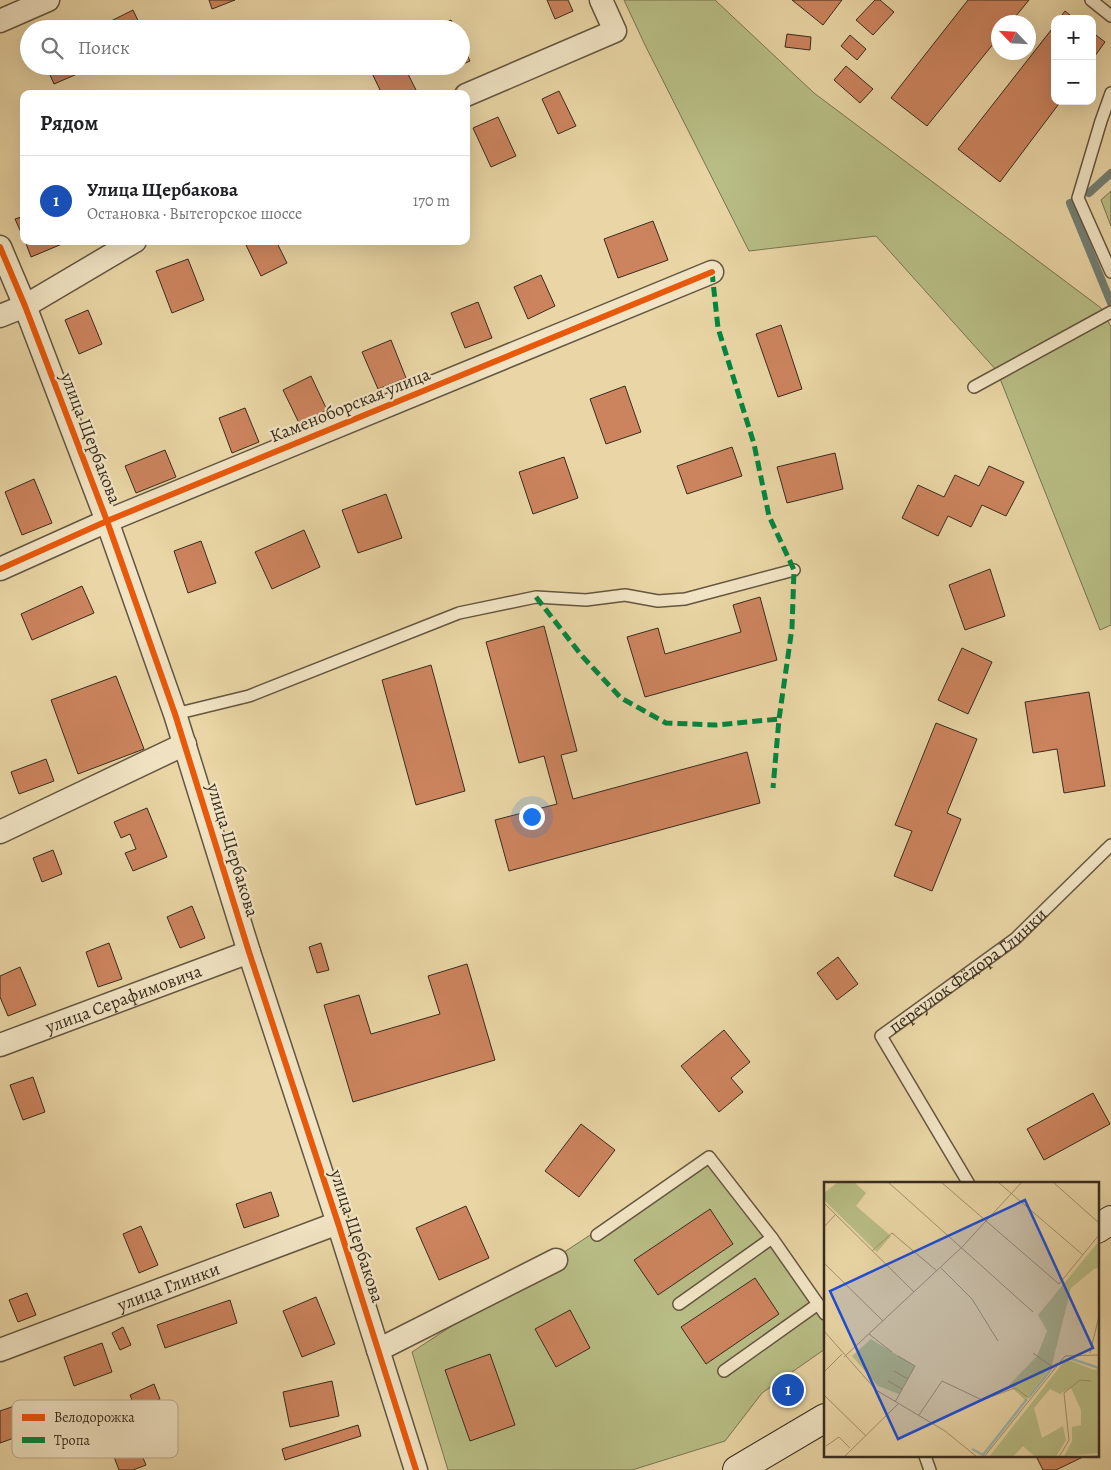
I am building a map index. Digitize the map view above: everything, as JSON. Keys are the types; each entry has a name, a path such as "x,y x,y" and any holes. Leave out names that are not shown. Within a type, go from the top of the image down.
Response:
{"main road":[{"path":"1098,1228 1111,1220"},
{"path":"737,1470 824,1419"}],"street":[{"path":"0,21 48,0"},
{"path":"470,93 615,31 601,0"},
{"path":"0,316 25,306 128,245"},
{"name":"улица Щербакова","path":"0,247 25,306 107,521 175,714 249,952 338,1223 416,1470"},
{"name":"Каменоборская улица","path":"0,569 107,521 712,272"},
{"path":"0,832 185,744"},
{"name":"улица Серафимовича","path":"0,1045 249,952"},
{"name":"улица Глинки","path":"0,1350 338,1223"},
{"path":"378,1350 556,1260"}],"lane":[{"path":"1091,0 1111,16"},
{"path":"1111,92 1078,198 1111,272"},
{"path":"974,387 1111,312"},
{"path":"175,714 249,696 459,613 536,597 586,600 625,595 658,602 685,599 794,570"},
{"name":"переулок Фёдора Глинки","path":"969,1182 881,1036 1015,939 1111,845"},
{"path":"597,1235 709,1157 772,1238 824,1313"},
{"path":"679,1304 772,1238"},
{"path":"724,1371 818,1304"},
{"path":"926,1458 930,1470"}],"green space":[{"path":"624,0 715,0 814,93 1101,308 1111,327 1111,625 1100,630 997,371 876,236 749,251"},
{"path":"1111,191 1111,226 1101,200"},
{"path":"709,1157 824,1316 824,1350 762,1393 725,1441 632,1470 448,1470 412,1352"}],"building":[{"path":"209,0 235,0 212,9"},
{"path":"547,0 568,0 573,11 555,19"},
{"path":"792,0 842,0 823,25"},
{"path":"875,0 880,0 894,12 873,35 856,20"},
{"path":"968,0 1029,0 1017,15 991,15 991,47 927,126 891,98"},
{"path":"133,10 138,20 113,20"},
{"path":"1065,11 1070,15 1062,15"},
{"path":"1051,30 1051,105 1058,105 1000,182 958,149 1028,60 1036,60 1036,49"},
{"path":"787,34 811,37 810,50 785,47"},
{"path":"850,35 866,49 857,60 841,46"},
{"path":"1096,35 1105,42 1096,54"},
{"path":"846,66 873,89 860,103 834,80"},
{"path":"50,75 75,75 54,84"},
{"path":"373,75 408,75 416,90 380,90"},
{"path":"559,91 576,126 558,134 542,99"},
{"path":"498,117 516,156 491,167 473,128"},
{"path":"20,217 20,230 15,219"},
{"path":"653,221 668,260 618,278 604,239"},
{"path":"26,245 60,245 31,257"},
{"path":"246,245 278,245 287,263 261,276"},
{"path":"188,259 204,300 172,313 156,271"},
{"path":"541,275 555,306 528,319 514,287"},
{"path":"478,302 492,338 465,348 451,313"},
{"path":"88,310 102,344 79,354 65,320"},
{"path":"781,325 802,389 778,397 756,334"},
{"path":"391,340 406,378 378,389 362,352"},
{"path":"311,376 327,410 299,423 283,390"},
{"path":"625,386 641,432 606,444 590,399"},
{"path":"245,408 259,442 232,453 219,418"},
{"path":"732,447 742,476 687,494 677,466"},
{"path":"165,450 176,477 136,493 125,466"},
{"path":"835,453 843,489 787,503 777,467"},
{"path":"564,457 578,498 533,514 519,472"},
{"path":"989,466 1024,482 1006,516 982,505 971,527 948,516 938,536 902,518 918,485 944,497 955,475 979,486"},
{"path":"34,479 52,523 22,535 5,492"},
{"path":"386,494 402,538 358,553 342,510"},
{"path":"304,530 320,567 272,589 255,552"},
{"path":"201,541 216,583 188,593 174,551"},
{"path":"990,569 1005,616 965,630 949,585"},
{"path":"82,586 94,613 32,640 21,614"},
{"path":"760,597 777,660 645,697 627,637 658,628 665,654 741,632 733,605"},
{"path":"544,626 577,751 561,755 573,799 747,752 760,803 509,871 495,820 557,804 544,756 519,763 486,642"},
{"path":"962,648 992,662 968,714 938,700"},
{"path":"431,665 465,791 416,805 382,680"},
{"path":"116,676 144,749 78,774 51,700"},
{"path":"1089,692 1105,786 1064,793 1057,749 1033,753 1025,702"},
{"path":"936,723 977,739 947,813 961,819 932,891 894,876 912,831 895,825"},
{"path":"46,759 54,781 19,794 11,772"},
{"path":"147,808 167,857 133,871 125,853 136,849 130,834 121,838 114,822"},
{"path":"53,850 62,874 42,882 33,858"},
{"path":"192,906 205,938 180,948 167,917"},
{"path":"109,943 122,979 98,987 86,952"},
{"path":"321,943 329,970 317,973 309,947"},
{"path":"838,957 858,984 837,1000 817,973"},
{"path":"467,964 495,1060 353,1102 324,1005 359,995 371,1034 440,1014 428,976"},
{"path":"20,967 36,1005 8,1016 0,997 0,976"},
{"path":"724,1030 750,1062 731,1078 743,1092 719,1112 681,1066"},
{"path":"33,1077 45,1112 23,1120 10,1085"},
{"path":"1093,1093 1110,1124 1044,1160 1027,1129"},
{"path":"581,1124 615,1150 579,1197 545,1171"},
{"path":"271,1192 279,1216 244,1228 236,1204"},
{"path":"466,1206 489,1258 439,1280 416,1228"},
{"path":"710,1209 733,1244 658,1295 634,1260"},
{"path":"141,1226 158,1265 139,1273 123,1234"},
{"path":"755,1278 779,1314 706,1364 681,1327"},
{"path":"27,1293 36,1315 18,1322 9,1300"},
{"path":"316,1297 335,1344 302,1357 283,1311"},
{"path":"230,1300 237,1323 165,1348 157,1325"},
{"path":"570,1310 590,1348 556,1367 535,1329"},
{"path":"123,1327 131,1345 120,1350 112,1333"},
{"path":"102,1343 112,1372 74,1386 64,1357"},
{"path":"490,1354 515,1425 470,1441 445,1370"},
{"path":"332,1381 339,1416 290,1427 283,1392"},
{"path":"154,1384 160,1399 132,1400 130,1395"},
{"path":"12,1407 12,1439 0,1443 0,1411"},
{"path":"358,1425 361,1436 285,1460 282,1449"},
{"path":"114,1458 143,1458 146,1465 133,1470 119,1470"},
{"path":"1037,1458 1081,1458 1056,1470 1043,1470"}],"waterway":[{"path":"1089,193 1111,173"},
{"path":"1070,203 1111,303"}],"marked path":[{"path":"712,272 718,328 754,444 769,516 794,570 792,628 779,719 773,788"},
{"path":"536,597 582,656 621,698 666,723 716,725 779,719"}],"cycle path":[{"path":"0,247 25,306 107,521 175,714 249,952 338,1223 416,1470"},
{"path":"0,569 107,521 712,272"}],"place":[{"name":"Улица Щербакова","path":"788,1390"}]}
